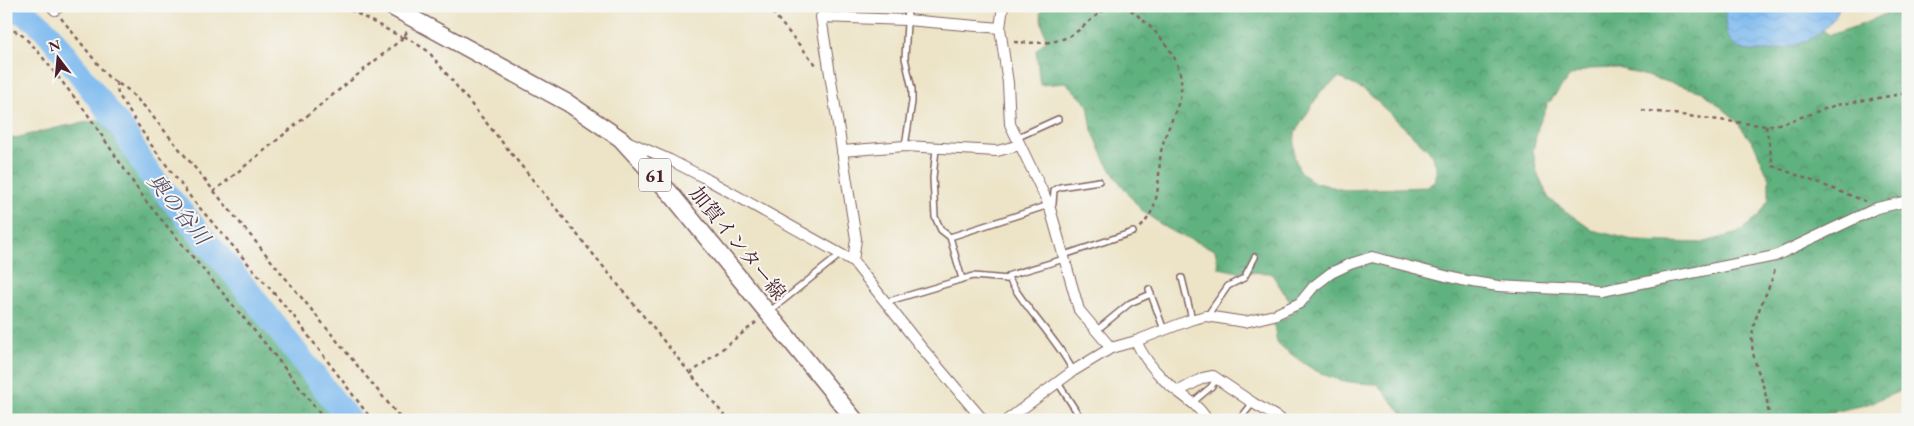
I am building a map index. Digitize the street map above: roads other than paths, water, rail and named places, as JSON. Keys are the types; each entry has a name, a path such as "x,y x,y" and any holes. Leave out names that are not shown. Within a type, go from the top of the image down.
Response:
{"main road":[{"name":"加賀インター線","path":"390,6 568,103 621,139 671,194 855,420"}],"street":[{"path":"1003,6 1000,28 1010,124 1049,206 1080,310 1111,348"},
{"path":"853,261 856,239 821,17 907,20 1000,28"},
{"path":"621,139 670,160 853,261 983,420"},
{"path":"842,151 905,146 936,149 997,150 1017,142"},
{"path":"1007,420 1073,371 1111,348 1206,316 1244,322 1274,315 1300,303 1314,286 1331,273 1372,257 1461,280 1498,286 1602,292 1775,256 1877,208 1908,201"},
{"path":"1136,341 1141,352 1164,380 1192,402 1207,420"},
{"path":"1179,391 1203,378 1214,376 1282,420"}],"lane":[{"path":"905,146 912,95 906,58 908,6"},
{"path":"1017,142 1058,119"},
{"path":"936,149 933,178 936,217 941,230 950,237 962,279"},
{"path":"950,237 976,230 994,221 1049,206 1052,204 1054,190 1060,187 1099,181"},
{"path":"1006,279 1010,275 1133,232"},
{"path":"768,313 842,254"},
{"path":"1206,316 1228,286 1244,278 1256,256"},
{"path":"886,302 973,276 1009,280 1023,303 1061,348 1073,371"},
{"path":"1182,278 1192,320"},
{"path":"1097,330 1130,303 1150,291 1164,330"},
{"path":"1192,402 1211,386 1217,378"},
{"path":"1058,383 1082,420"},
{"path":"1239,420 1253,403"}],"water":[{"path":"1725,6 1840,6 1835,17 1827,26 1819,33 1799,44 1776,50 1749,51 1735,46 1731,42 1726,28"}],"waterway":[{"name":"奥の谷川","path":"6,7 32,18 52,38 123,130 148,172 249,292 349,420"}]}
